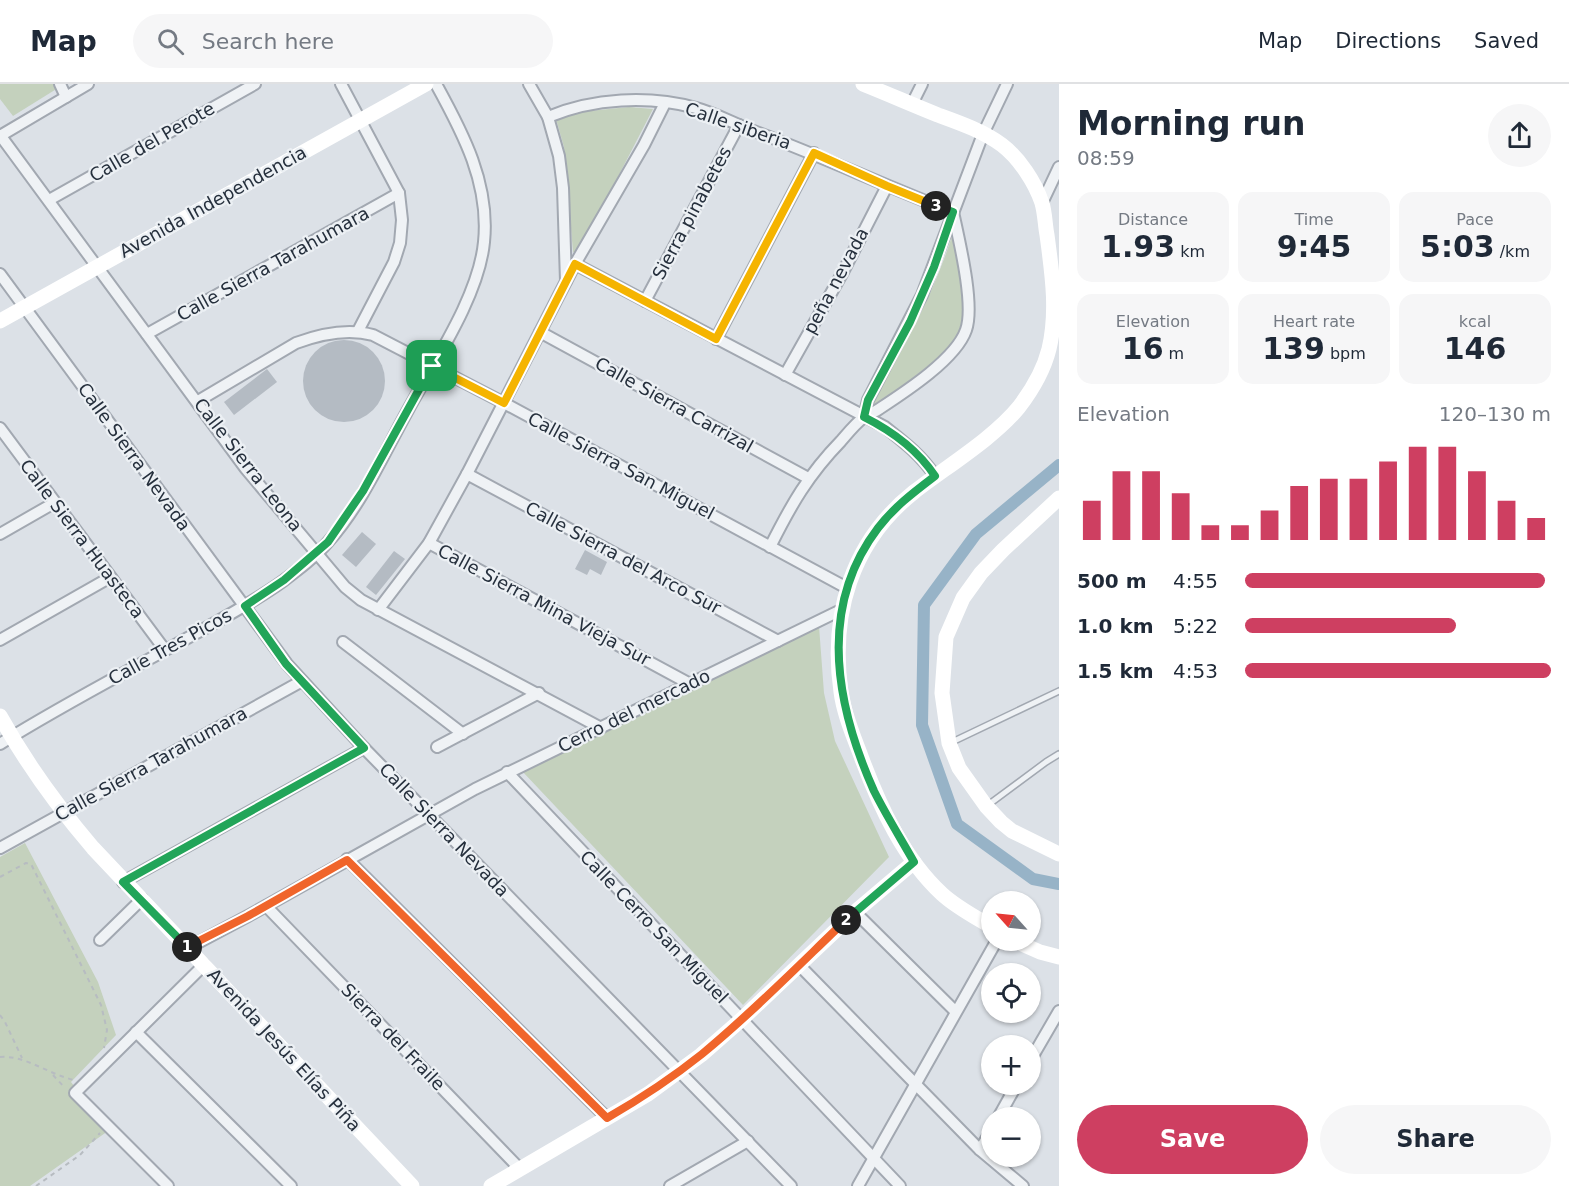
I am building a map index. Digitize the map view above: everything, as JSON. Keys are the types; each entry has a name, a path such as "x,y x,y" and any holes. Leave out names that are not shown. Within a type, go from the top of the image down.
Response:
{"street":[{"path":"60,84 66,97"},
{"path":"0,136 88,84"},
{"name":"Calle del Perote","path":"49,200 255,84"},
{"path":"341,84 399,194 402,220 400,243 394,262 358,331"},
{"name":"Avenida Independencia","path":"0,321 426,84"},
{"name":"Calle Tres Picos","path":"6,740 91,690 245,606 284,580 317,553 344,522 432,366 478,275 484,241 479,180 468,144 436,84"},
{"path":"530,84 548,117 559,156 563,189 566,282"},
{"path":"863,84 983,134 1012,154 1028,176 1042,203 1054,293 1053,328 1043,366 1029,393 1012,415 911,494 879,527 860,556 841,610 838,660 841,692 846,716 874,790 914,862 943,894 981,920"},
{"path":"912,104 922,84"},
{"path":"864,417 868,400 922,295 983,134 1007,84"},
{"name":"Calle siberia","path":"548,117 565,110 630,100 696,108 814,153 887,186 953,212"},
{"path":"378,610 429,543 575,264 665,103"},
{"name":"Sierra pinabetes","path":"645,301 739,125"},
{"name":"Calle Sierra Leona","path":"0,136 246,469 345,587 378,610 539,693 601,728"},
{"path":"716,339 814,153"},
{"path":"1042,203 1059,167"},
{"name":"peña nevada","path":"785,375 843,272 887,186"},
{"name":"Calle Sierra Tarahumara","path":"147,334 399,194"},
{"path":"770,547 793,501 808,478 864,417 877,411 941,363 954,350 967,328 969,306 953,212"},
{"path":"575,264 885,428 906,443 927,464 935,476"},
{"name":"Calle Sierra Nevada","path":"0,274 286,664 364,748 791,1186"},
{"name":"Calle Sierra San Miguel","path":"198,401 296,343 310,338 358,331 381,339 504,403 847,588"},
{"name":"Calle Sierra Carrizal","path":"540,332 808,478"},
{"name":"Calle Sierra Huasteca","path":"0,429 165,650"},
{"name":"Calle Sierra del Arco Sur","path":"467,474 778,641"},
{"path":"1059,498 981,573 963,598 946,637 942,693 949,744 959,768 986,806 1012,831 1059,854"},
{"path":"0,534 54,503"},
{"name":"Calle Sierra Mina Vieja Sur","path":"429,543 690,684"},
{"path":"0,640 109,578"},
{"name":"Cerro del mercado","path":"188,948 507,772 841,610"},
{"path":"344,642 463,734"},
{"name":"Calle Sierra Tarahumara","path":"0,848 302,681"},
{"path":"437,747 539,693"},
{"name":"Avenida Jesús Elías Piña","path":"0,716 6,740 63,813 123,882 204,964 412,1186"},
{"path":"123,882 364,748"},
{"name":"Calle Cerro San Miguel","path":"507,772 900,1186"},
{"path":"347,860 607,1118"},
{"path":"491,1186 648,1094 679,1071 742,1019 855,912 914,862"},
{"path":"100,940 142,899"},
{"name":"Sierra del Fraile","path":"266,906 520,1169"},
{"path":"855,912 955,1011"},
{"path":"858,1186 990,951"},
{"path":"1038,951 1059,957"},
{"path":"168,1186 75,1093 204,964"},
{"path":"799,965 980,1150 1023,1186"},
{"path":"1041,1042 1059,1011"},
{"path":"136,1032 291,1186"},
{"path":"670,1186 748,1141"}],"lane":[{"path":"949,744 1059,691"},
{"path":"986,806 1059,754"}],"path":[{"path":"0,877 26,863 31,864 101,1005 107,1030 106,1043 101,1054"},
{"path":"0,1015 22,1059"},
{"path":"0,1057 22,1059 51,1073 77,1079"},
{"path":"51,1073 70,1093 75,1093"},
{"path":"36,1186 80,1155 107,1126"}],"green space":[{"path":"0,84 56,84 58,88 13,116 0,99"},
{"path":"629,107 653,109 578,254 573,252 564,147 556,119 579,112"},
{"path":"952,236 956,236 963,283 965,308 962,329 954,343 942,355 877,406 872,403 927,301"},
{"path":"819,626 824,693 835,741 889,857 743,1005 522,771"},
{"path":"25,843 98,982 116,1035 71,1082 108,1131 30,1186 0,1186 0,857"}],"building":[{"path":"344,340 360,343 373,352 382,365 385,381 382,397 373,410 360,419 344,422 328,419 315,410 306,397 303,381 306,365 315,352 328,343"},
{"path":"267,369 277,382 234,415 224,402"},
{"path":"362,532 376,544 356,567 342,555"},
{"path":"585,550 607,562 601,575 590,569 587,575 575,569"},
{"path":"394,551 405,559 376,595 366,587"}],"waterway":[{"path":"1059,465 976,534 924,605 922,725 957,824 1033,879 1059,884"}],"route":[{"path":"814,153 887,186 953,212 922,295 868,400 864,417 906,443 927,464 935,476 892,512 869,540 847,588 841,610 838,639 841,692 846,716 874,790 914,862 855,912 701,1055 666,1082 607,1118 347,860 188,948 123,882 364,748 286,664 245,606 284,580 317,553 344,522 432,366 504,403 575,264 716,339 814,153"}]}
